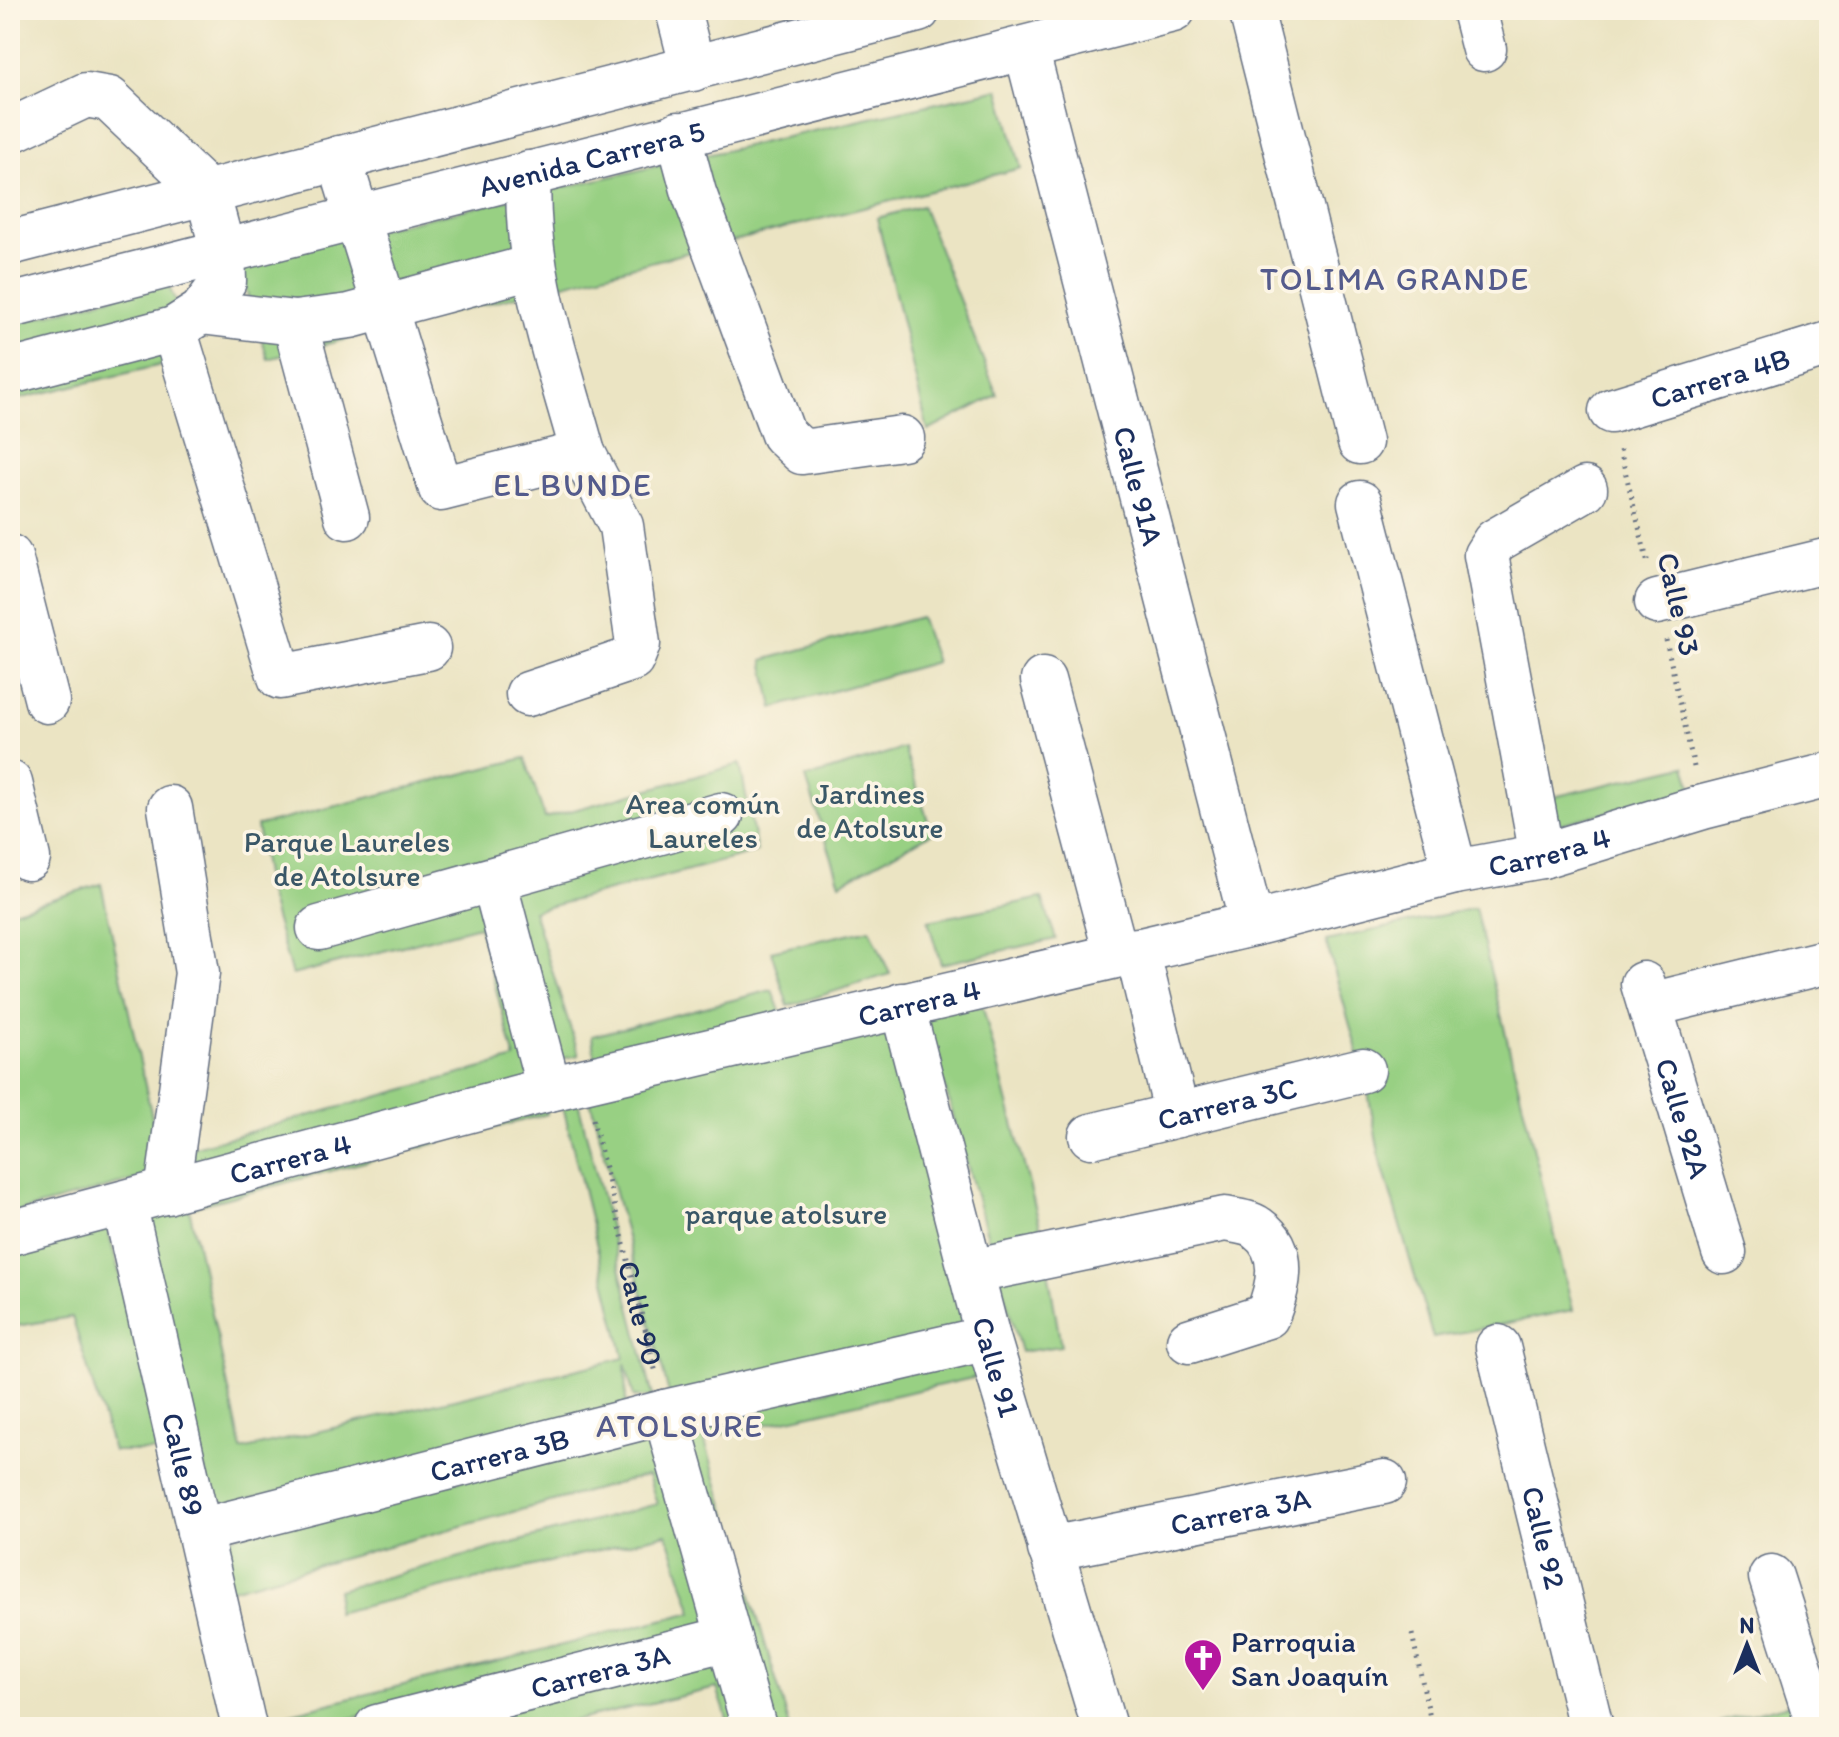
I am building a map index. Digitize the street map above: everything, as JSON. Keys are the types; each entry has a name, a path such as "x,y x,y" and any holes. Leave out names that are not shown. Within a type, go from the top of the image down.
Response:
{"street":[{"path":"678,10 693,69"},
{"name":"Avenida Carrera 5","path":"10,243 918,10"},
{"name":"Avenida Carrera 5","path":"10,306 1173,10"},
{"path":"1251,10 1360,442"},
{"name":"Calle 91A","path":"1026,48 1252,924"},
{"path":"10,131 86,95 109,99 207,192 223,251 224,281 188,320"},
{"path":"678,134 694,193 783,434 791,446 802,452 902,438"},
{"path":"339,158 441,489 583,453"},
{"path":"528,694 632,659 638,644 621,526 583,453 532,267 527,202 529,173"},
{"path":"10,372 188,320 295,323 350,316 384,304 532,267"},
{"path":"188,320 280,677 428,648"},
{"path":"295,323 347,517"},
{"name":"Carrera 4B","path":"1611,411 1829,344"},
{"path":"1542,856 1486,555 1495,541 1585,489"},
{"path":"1360,503 1455,872"},
{"path":"10,557 47,701"},
{"path":"1657,602 1829,560"},
{"path":"1043,680 1177,1115"},
{"name":"Carrera 4","path":"10,1233 567,1086 1252,924 1455,872 1542,856 1703,807 1829,775"},
{"path":"10,783 28,858"},
{"path":"167,1192 197,973 170,808"},
{"path":"319,928 721,815"},
{"path":"494,881 567,1086"},
{"name":"Calle 92A","path":"1724,1252 1646,994 1829,961"},
{"name":"Calle 91","path":"902,1005 988,1338 1104,1727"},
{"name":"Carrera 3C","path":"1091,1136 1363,1070"},
{"name":"Calle 89","path":"124,1203 244,1727"},
{"path":"971,1272 1225,1219 1256,1227 1276,1252 1280,1284 1267,1316 1189,1341"},
{"name":"Carrera 3B","path":"199,1531 665,1412 988,1338"},
{"name":"Calle 92","path":"1498,1347 1591,1727"},
{"path":"665,1412 754,1727"},
{"name":"Carrera 3A","path":"1050,1549 1384,1482"},
{"path":"1771,1577 1819,1727"},
{"name":"Carrera 3A","path":"377,1727 729,1638"}],"path":[{"name":"Calle 93","path":"1611,411 1703,807"},
{"name":"Calle 90","path":"567,1086 665,1412"},
{"path":"1412,1634 1432,1727"}],"green space":[{"path":"999,89 1021,168 268,359 237,261"},
{"path":"922,206 997,395 928,431 877,218"},
{"path":"167,282 199,356 10,401 10,325"},
{"path":"920,617 936,662 773,708 763,660"},
{"name":"Jardines de Atolsure","path":"904,748 932,833 840,883 806,778"},
{"path":"525,758 545,818 740,764 757,852 533,911 579,1055 529,1066 547,1114 189,1208 242,1450 624,1358 561,1098 577,1098 653,1397 634,1397 625,1363 626,1406 214,1507 141,1218 191,1148 515,1059 479,926 292,975 268,894 257,826"},
{"path":"1685,766 1693,791 1556,825 1549,798"},
{"path":"101,884 164,1172 10,1214 10,912"},
{"path":"1042,898 1056,939 941,964 928,921"},
{"path":"1475,908 1573,1310 1433,1338 1380,1158 1366,1081 1326,941"},
{"path":"870,929 890,974 788,1006 771,951"},
{"path":"772,990 783,1019 595,1061 592,1036"},
{"path":"920,1000 983,1008 1041,1230 1061,1346 1021,1352"},
{"name":"parque atolsure","path":"900,1010 983,1336 673,1408 586,1085"},
{"path":"106,1224 168,1451 113,1451 72,1317 10,1327 10,1249"},
{"path":"976,1354 986,1375 704,1438 790,1727 730,1727 717,1688 547,1727 423,1727 698,1629 318,1727 257,1727 257,1722 693,1612 667,1534 336,1613 338,1590 657,1504 648,1475 228,1590 222,1539"},
{"path":"1829,1694 1829,1727 1720,1727 1719,1722"}],"place":[{"name":"Parroquia San Joaquín","path":"1203,1692"}],"district":[{"name":"TOLIMA GRANDE","path":"1395,279"},
{"name":"EL BUNDE","path":"573,485"},
{"name":"ATOLSURE","path":"680,1426"}],"park label":[{"name":"Area común Laureles","path":"703,820"},
{"name":"Parque Laureles de Atolsure","path":"347,858"}]}
